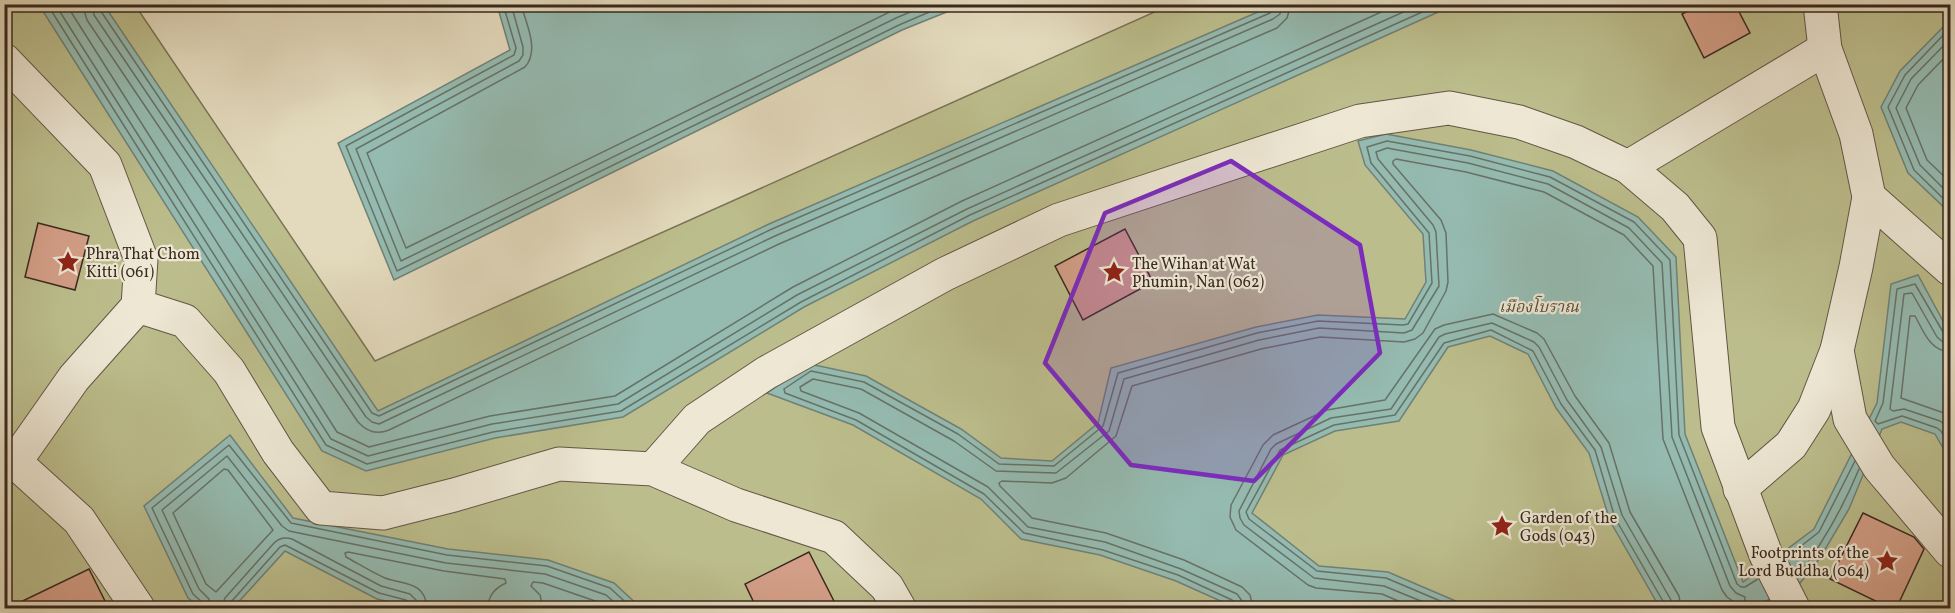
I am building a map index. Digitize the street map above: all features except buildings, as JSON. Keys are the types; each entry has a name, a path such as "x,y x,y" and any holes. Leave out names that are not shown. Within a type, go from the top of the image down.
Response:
{"lane":[{"path":"1740,489 1791,445 1814,409 1837,350 1869,197 1856,134 1826,49 1820,4"},
{"path":"1628,167 1826,49"},
{"path":"4,60 105,165 141,259 138,306 74,378 10,464 79,520 138,609"},
{"path":"653,469 697,419 766,373 945,274 1059,220 1360,121 1449,108 1519,122 1576,142 1628,167 1675,207 1701,238 1718,427 1766,555 1793,609"},
{"path":"1869,197 1950,269"},
{"path":"138,306 185,321 229,371 278,452 321,508 383,513 559,464 653,469 736,505 834,537 887,587 898,609"},
{"path":"1837,350 1850,419 1879,468 1950,551"}],"highlighted area":[{"path":"1231,161 1360,245 1380,353 1254,481 1131,465 1045,363 1105,213"}],"green space":[{"name":"เมืองโบราณ","path":"4,5 135,5 375,361 1170,5 1950,5 1950,608 5,608"}],"water":[{"path":"497,4 964,5 902,30 394,280 338,143 510,50"},
{"path":"39,5 104,5 378,411 769,224 1274,5 1454,5 973,221 804,307 623,417 495,438 366,471 322,451"},
{"path":"1950,20 1950,213 1908,173 1881,107 1900,71"},
{"path":"1386,134 1471,150 1553,171 1638,217 1676,257 1685,434 1743,582 1814,529 1877,403 1891,284 1918,275 1950,334 1950,460 1935,434 1901,422 1882,429 1849,509 1820,558 1797,587 1757,605 1759,608 1660,608 1610,521 1589,453 1556,408 1528,354 1490,336 1448,347 1399,421 1335,431 1283,455 1252,513 1319,566 1388,572 1472,608 1236,608 1176,581 1100,555 1021,539 981,499 853,425 767,393 810,364 866,376 961,429 1001,458 1052,461 1098,423 1111,368 1256,327 1318,315 1405,319 1426,282 1423,234 1365,165 1358,141"},
{"path":"230,435 293,518 448,549 548,560 614,583 641,608 533,608 516,605 494,608 415,608 377,599 285,551 233,608 201,608 188,598 144,506"}],"place":[{"name":"Phra That Chom Kitti (061)","path":"68,262"},
{"name":"The Wihan at Wat Phumin, Nan (062)","path":"1114,272"},
{"name":"Garden of the Gods (043)","path":"1502,526"},
{"name":"Footprints of the Lord Buddha (064)","path":"1887,561"}]}
